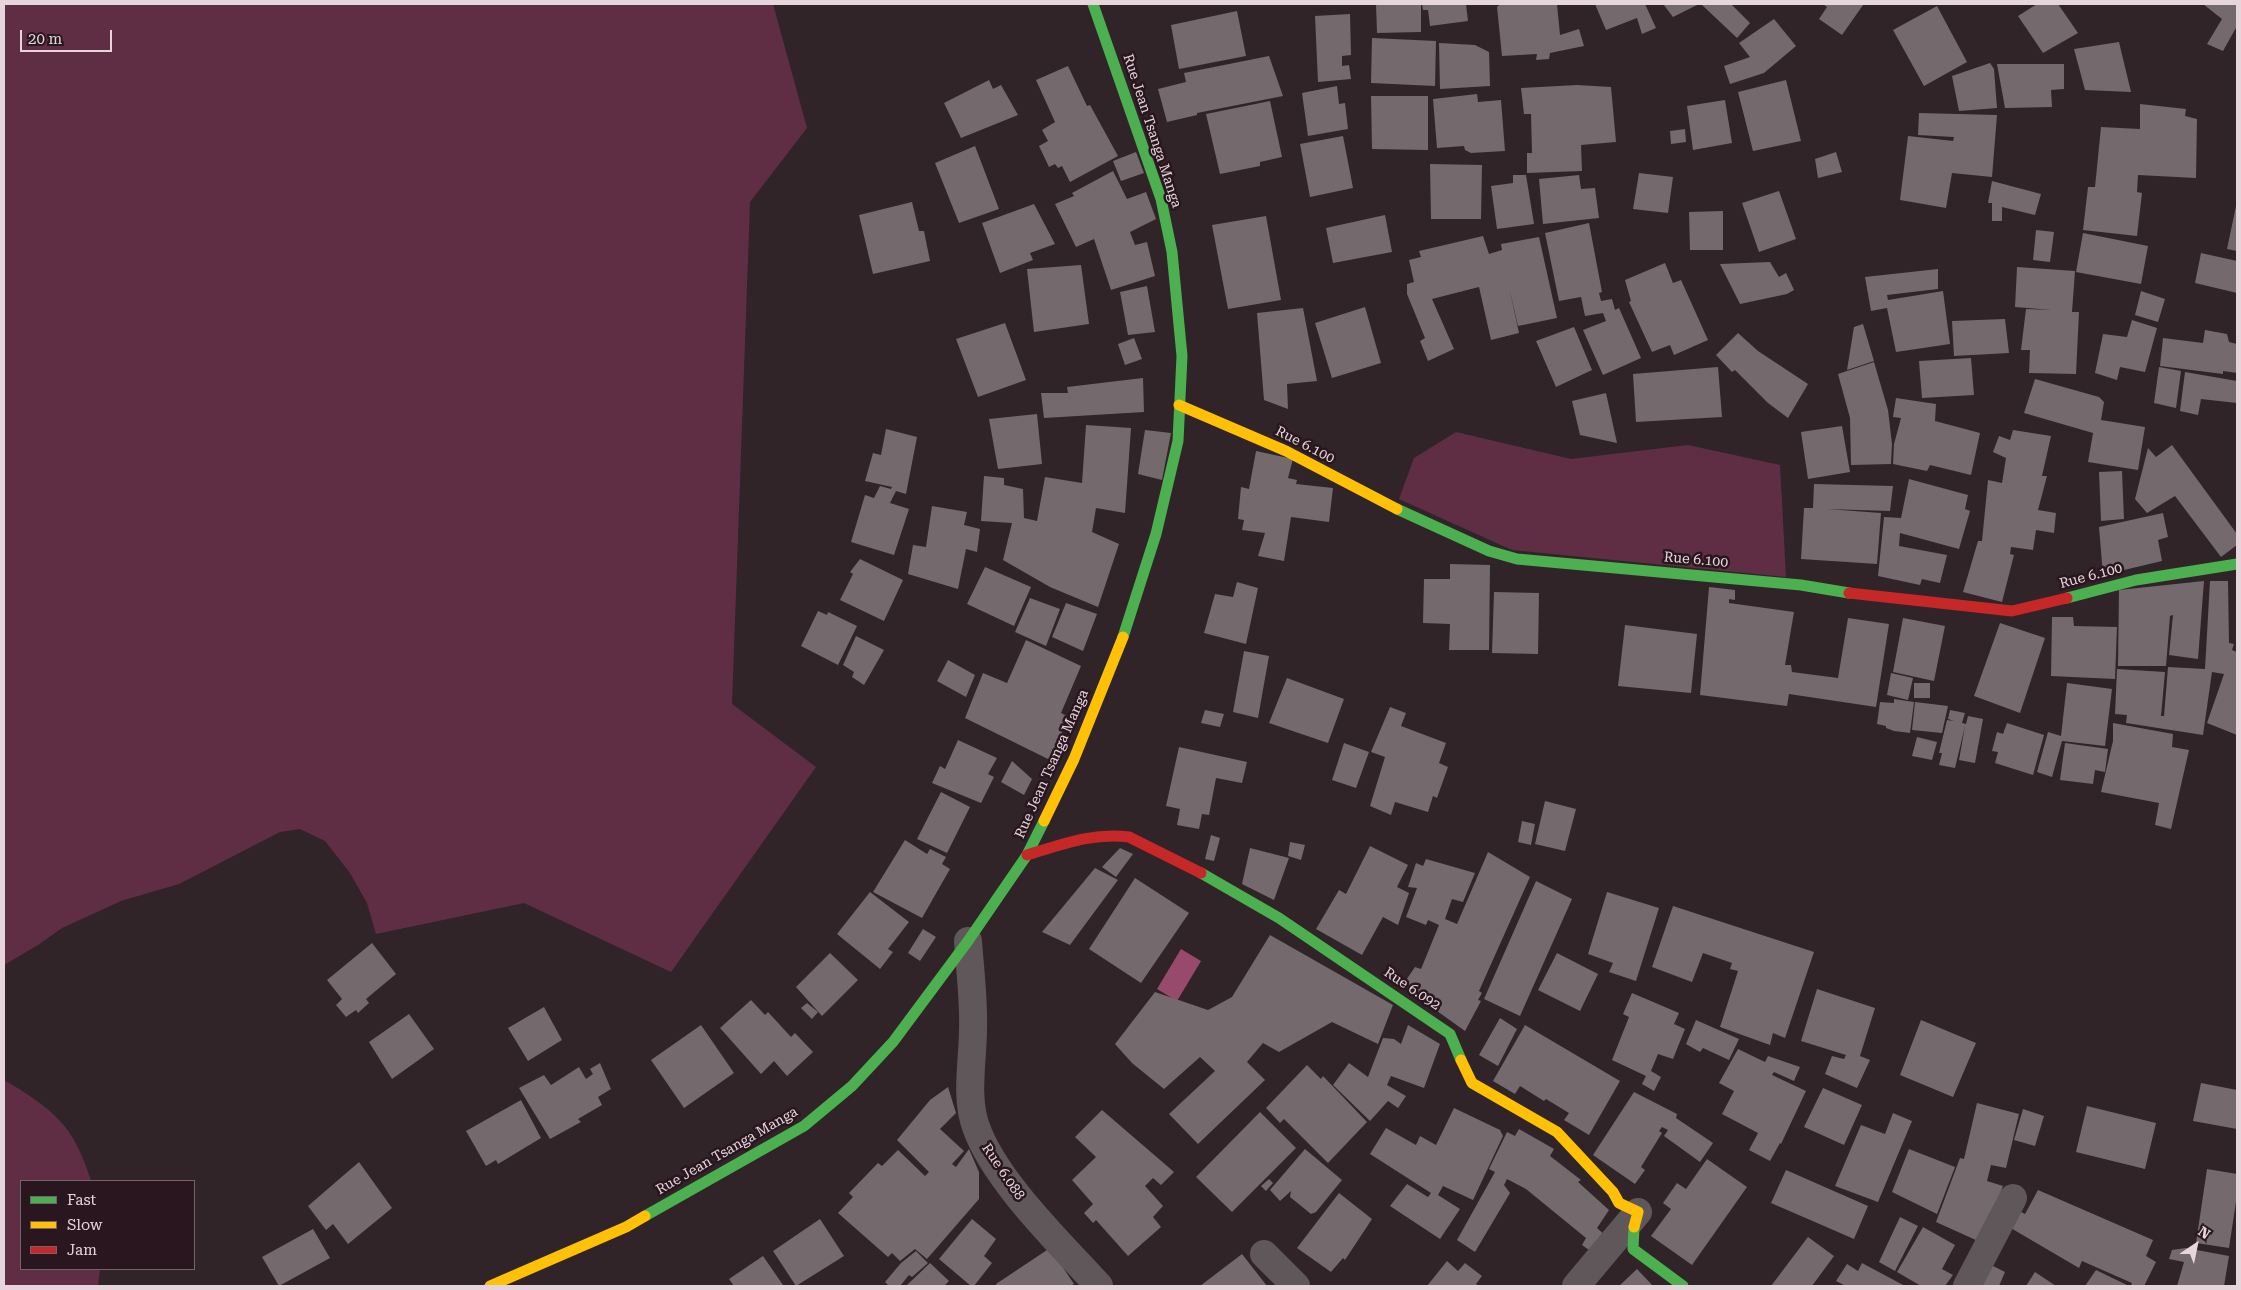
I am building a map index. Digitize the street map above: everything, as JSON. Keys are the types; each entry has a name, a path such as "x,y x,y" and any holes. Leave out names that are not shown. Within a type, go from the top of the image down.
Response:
{"street":[{"name":"Rue Jean Tsanga Manga","path":"490,1286 626,1227 804,1126 852,1086 893,1042 968,941 1027,855 1074,759 1117,654 1156,534 1178,441 1182,356 1172,252 1161,199 1094,4"},
{"name":"Rue 6.100","path":"1180,405 1286,451 1386,504 1480,547 1517,559 1801,585 1857,594 2012,611 2035,607 2136,580 2237,564"},
{"name":"Rue 6.092","path":"1027,855 1100,835 1115,834 1144,843 1223,884 1279,918 1450,1034 1454,1039 1467,1077 1472,1083 1557,1132 1613,1192 1620,1203 1638,1212"},
{"name":"Rue 6.088","path":"968,941 973,1027 970,1095 975,1126 988,1153 1026,1205 1099,1286"},
{"path":"1967,1286 2012,1198"},
{"path":"1576,1286 1638,1212"},
{"path":"1638,1212 1632,1234 1633,1249 1683,1286"},
{"path":"1264,1254 1296,1286"}],"shaded area":[{"path":"4,4 773,4 807,128 750,202 732,704 816,767 671,972 524,903 376,934 367,903 350,873 325,841 300,829 280,832 179,884 121,901 62,928 4,965"},
{"path":"1456,432 1571,459 1688,445 1780,465 1786,577 1512,550 1399,499 1414,458"},
{"path":"1181,949 1201,961 1177,1001 1157,989"},
{"path":"4,1080 36,1100 60,1120 77,1146 91,1180 20,1180 20,1270 100,1270 98,1286 4,1286"}],"building":[{"path":"1376,4 1421,4 1421,32 1377,33"},
{"path":"1422,4 1466,4 1468,21 1430,26 1428,10 1423,10"},
{"path":"1500,4 1557,4 1560,35 1579,29 1584,46 1550,53 1549,59 1536,60 1537,54 1502,56 1497,7"},
{"path":"1595,4 1645,4 1656,28 1642,34 1637,18 1606,30"},
{"path":"1663,4 1699,4 1673,17"},
{"path":"1701,4 1731,4 1750,23 1737,38"},
{"path":"1823,4 1863,5 1842,35 1819,19 1827,7"},
{"path":"2037,4 2058,4 2078,33 2043,53 2018,16"},
{"path":"2203,4 2237,4 2237,26 2223,51 2207,44 2222,19"},
{"path":"1937,6 1967,62 1924,86 1893,30"},
{"path":"1237,11 1246,56 1179,69 1171,25"},
{"path":"1350,14 1351,55 1342,56 1342,66 1349,65 1351,79 1318,82 1315,16"},
{"path":"1774,19 1796,46 1764,73 1730,84 1724,66 1750,57 1739,43"},
{"path":"1372,38 1436,41 1435,86 1371,83"},
{"path":"2119,42 2131,92 2085,90 2074,49"},
{"path":"1439,43 1475,45 1489,52 1490,86 1440,89"},
{"path":"1269,56 1283,96 1197,113 1197,115 1167,122 1158,89 1186,82 1184,73"},
{"path":"1990,63 1994,69 1997,108 1959,111 1952,76"},
{"path":"1997,64 2064,64 2064,89 2051,90 2052,107 2005,108"},
{"path":"1068,66 1087,106 1090,105 1118,156 1070,182 1062,166 1058,168 1055,164 1049,167 1039,146 1048,141 1042,130 1055,122 1036,80"},
{"path":"989,80 993,89 1001,85 1018,115 961,138 944,103"},
{"path":"1786,80 1801,141 1753,151 1738,92"},
{"path":"1577,85 1611,87 1616,142 1581,145 1582,171 1527,173 1527,153 1532,153 1531,114 1524,114 1521,88"},
{"path":"1337,86 1339,104 1345,103 1348,129 1308,136 1302,93"},
{"path":"1477,94 1478,102 1501,100 1505,151 1471,153 1465,150 1464,146 1437,148 1433,99"},
{"path":"1371,96 1428,96 1428,150 1372,149"},
{"path":"1725,100 1732,143 1693,150 1687,106"},
{"path":"1270,101 1282,157 1260,162 1260,166 1220,174 1206,114"},
{"path":"2140,104 2186,109 2185,116 2197,119 2196,178 2138,175 2137,192 2142,193 2137,236 2083,230 2088,187 2095,187 2101,127 2140,129"},
{"path":"1919,113 1997,115 1992,177 1952,173 1946,208 1900,200 1908,136 1953,141 1954,137 1918,135"},
{"path":"1685,129 1686,142 1671,144 1670,131"},
{"path":"1343,136 1353,188 1310,197 1300,144"},
{"path":"975,146 999,209 959,223 935,163"},
{"path":"1136,152 1144,173 1121,181 1113,161"},
{"path":"1836,152 1842,172 1818,178 1815,159"},
{"path":"1430,164 1482,165 1481,219 1431,219"},
{"path":"1113,171 1127,199 1146,192 1156,219 1130,232 1135,245 1147,242 1155,276 1111,290 1094,239 1076,247 1055,204 1074,196 1072,193"},
{"path":"1639,173 1673,177 1668,213 1633,209"},
{"path":"1513,175 1526,175 1534,224 1497,229 1491,186 1513,183"},
{"path":"1579,175 1581,189 1595,188 1599,218 1543,224 1539,179"},
{"path":"1992,181 2041,194 2035,215 2002,207 2002,221 1992,221 1992,203 1988,203"},
{"path":"1779,191 1796,239 1759,252 1742,203"},
{"path":"912,202 919,231 924,231 930,261 873,274 859,215"},
{"path":"1034,204 1055,244 1030,253 1033,260 1000,273 982,223"},
{"path":"2237,206 2237,251 2227,249"},
{"path":"1723,211 1723,250 1690,250 1689,212"},
{"path":"1385,215 1392,252 1333,263 1326,228"},
{"path":"1266,216 1281,300 1228,309 1212,225"},
{"path":"1589,223 1602,292 1599,293 1601,301 1612,299 1615,310 1619,308 1641,358 1603,375 1583,330 1606,321 1603,313 1585,316 1581,297 1559,301 1545,233"},
{"path":"2036,230 2054,232 2050,262 2033,260"},
{"path":"2083,233 2148,246 2141,284 2076,272"},
{"path":"1483,236 1489,254 1502,250 1501,244 1539,237 1557,318 1518,326 1509,287 1519,333 1491,340 1479,287 1432,299 1454,349 1428,361 1420,341 1425,338 1407,294 1407,284 1414,282 1409,260 1421,257 1419,251"},
{"path":"2201,253 2237,261 2237,293 2195,283"},
{"path":"1770,262 1779,277 1786,273 1794,290 1787,294 1740,304 1720,264"},
{"path":"1665,263 1673,283 1681,280 1708,340 1674,355 1670,345 1652,352 1629,302 1631,301 1625,280"},
{"path":"1081,265 1089,324 1034,332 1027,269"},
{"path":"2017,267 2075,271 2072,312 2079,312 2076,374 2029,373 2030,350 2021,350 2026,309 2052,310 2015,307"},
{"path":"1938,269 1938,289 1887,295 1888,300 1943,291 1950,344 1896,352 1887,308 1871,311 1865,277"},
{"path":"1147,286 1155,332 1128,335 1120,292"},
{"path":"2141,291 2165,299 2158,322 2135,315"},
{"path":"1365,307 1381,363 1332,378 1315,323"},
{"path":"1303,308 1317,381 1287,384 1288,409 1264,400 1257,313"},
{"path":"2005,319 2009,353 1954,356 1952,321"},
{"path":"2132,320 2157,328 2145,372 2120,367 2117,380 2095,373 2103,334 2127,337"},
{"path":"1005,323 1026,380 978,397 956,339"},
{"path":"1863,324 1874,361 1847,370 1854,327"},
{"path":"1574,327 1592,370 1556,387 1536,341"},
{"path":"2205,330 2227,334 2229,342 2237,344 2237,373 2223,371 2223,374 2160,366 2163,338 2203,343"},
{"path":"1738,333 1758,351 1808,384 1788,418 1768,403 1735,370 1732,372 1716,355"},
{"path":"1134,338 1142,359 1125,365 1118,344"},
{"path":"1971,358 1974,395 1922,398 1919,361"},
{"path":"1874,362 1888,410 1892,444 1891,464 1851,465 1850,418 1838,374"},
{"path":"1718,367 1722,417 1636,422 1633,374"},
{"path":"2159,367 2181,371 2176,408 2154,403"},
{"path":"2185,372 2237,381 2237,403 2201,399 2198,415 2180,411"},
{"path":"1143,378 1144,412 1044,418 1041,393 1068,393 1067,387"},
{"path":"2035,379 2099,397 2104,402 2101,420 2145,427 2138,470 2088,462 2093,433 2024,413"},
{"path":"1606,393 1617,443 1580,435 1572,401"},
{"path":"1896,398 1936,404 1935,421 1980,433 1971,475 1930,465 1927,471 1893,464 1894,444 1901,418 1893,417"},
{"path":"1037,414 1042,464 998,469 989,419"},
{"path":"1086,425 1131,428 1125,513 1096,508 1092,532 1119,544 1098,607 1050,587 1003,560 1012,523 981,521 984,476 1004,478 1004,485 1023,489 1024,518 1037,521 1045,477 1082,483"},
{"path":"1842,426 1850,472 1808,479 1801,432"},
{"path":"886,429 917,437 906,494 896,491 890,503 909,509 894,555 851,542 865,495 874,498 880,486 891,489 892,487 865,481 873,453 881,455"},
{"path":"1145,430 1171,433 1162,480 1138,474"},
{"path":"2013,430 2051,436 2042,476 2047,476 2038,510 2056,513 2054,533 2036,530 2033,550 2011,547 2010,554 2014,555 2002,602 1963,592 1978,541 1982,541 1988,480 2002,483 2006,458 1993,452 1999,436 2010,440"},
{"path":"2172,445 2237,534 2237,545 2221,557 2175,496 2147,513 2135,499 2148,448 2156,457"},
{"path":"1256,451 1293,459 1288,478 1297,480 1296,484 1333,488 1329,522 1291,517 1284,561 1258,556 1265,533 1242,530 1244,520 1238,519 1241,487 1249,489"},
{"path":"2122,471 2124,519 2101,521 2099,472"},
{"path":"1909,479 1968,495 1965,509 1970,511 1959,549 1900,533 1899,546 1947,555 1940,583 1922,579 1920,585 1878,576 1884,517 1901,518"},
{"path":"1814,484 1893,486 1890,511 1827,509 1881,513 1877,564 1801,559 1804,508 1813,508"},
{"path":"932,506 967,512 964,525 980,529 977,552 966,549 958,589 908,574 913,545 926,547"},
{"path":"2163,513 2168,537 2158,540 2162,561 2103,575 2099,527"},
{"path":"860,559 903,580 884,621 840,600 853,574 850,572"},
{"path":"1450,564 1490,565 1489,650 1449,650 1450,624 1423,623 1424,579 1450,579"},
{"path":"985,567 1031,587 1014,626 967,604"},
{"path":"2204,581 2198,659 2169,655 2173,615 2170,616 2166,666 2118,666 2119,590"},
{"path":"2210,581 2228,581 2229,643 2234,644 2232,650 2237,652 2237,735 2207,723 2224,674 2212,672 2203,735 2126,723 2127,715 2115,714 2117,669 2165,672 2161,716 2164,716 2168,667 2205,669"},
{"path":"1237,582 1258,588 1246,644 1204,633 1215,594 1233,597"},
{"path":"1709,587 1735,590 1735,600 1729,599 1729,603 1794,612 1785,665 1791,665 1792,672 1838,678 1848,618 1889,624 1876,707 1789,694 1787,706 1700,695"},
{"path":"1494,592 1539,593 1538,654 1492,653"},
{"path":"1030,598 1060,609 1046,646 1015,632"},
{"path":"1066,603 1097,614 1083,651 1052,637"},
{"path":"818,611 827,615 828,612 857,626 838,665 801,646"},
{"path":"2052,617 2073,617 2074,626 2117,627 2115,679 2051,676"},
{"path":"1903,618 1945,626 1934,681 1893,672"},
{"path":"2000,623 2045,638 2020,713 1974,696"},
{"path":"1625,625 1697,634 1691,693 1618,686"},
{"path":"856,636 884,650 864,685 852,677 854,672 843,665"},
{"path":"1026,640 1081,666 1061,713 1069,717 1050,760 965,718 983,673 1007,683"},
{"path":"1244,651 1269,656 1258,718 1233,712"},
{"path":"948,660 975,675 966,697 937,681"},
{"path":"1891,673 1913,678 1908,700 1887,695"},
{"path":"1287,678 1344,699 1328,743 1269,723"},
{"path":"1914,683 1930,683 1930,698 1914,698"},
{"path":"2067,683 2112,689 2105,746 2062,741 2052,777 2037,772 2048,732 2061,736"},
{"path":"1894,699 1914,702 1910,733 1894,731 1886,728 1886,726 1877,724 1880,702 1894,703"},
{"path":"1915,702 1948,706 1942,733 1912,730"},
{"path":"1390,707 1406,713 1401,726 1446,743 1439,763 1448,767 1437,798 1433,796 1428,812 1395,802 1391,815 1370,806 1385,757 1371,752"},
{"path":"1205,710 1224,714 1220,727 1201,723"},
{"path":"1950,710 1965,713 1962,723 1966,724 1968,716 1983,719 1975,763 1959,760 1965,726 1955,768 1939,765 1942,753 1939,753 1947,720 1954,721 1948,719"},
{"path":"2007,723 2044,735 2033,775 1995,763 1998,752 1992,751 1997,732 2003,734"},
{"path":"2113,723 2173,734 2172,747 2189,750 2171,829 2155,825 2159,803 2101,792 2113,741"},
{"path":"1917,737 1937,742 1932,760 1912,756"},
{"path":"958,740 997,758 988,774 994,777 981,803 932,783 940,766 945,769"},
{"path":"1344,743 1369,752 1356,788 1332,780"},
{"path":"2065,743 2108,749 2105,772 2095,770 2093,784 2060,780"},
{"path":"1179,747 1247,762 1242,783 1216,778 1209,815 1202,814 1199,829 1177,825 1180,809 1166,806"},
{"path":"1012,761 1032,779 1024,795 1001,782"},
{"path":"941,792 970,807 947,853 917,839"},
{"path":"1545,801 1576,809 1565,851 1535,844"},
{"path":"1522,821 1535,824 1531,845 1518,842"},
{"path":"1211,835 1220,838 1214,861 1205,859"},
{"path":"905,840 927,854 930,849 946,857 942,864 950,869 922,918 873,892"},
{"path":"1290,842 1305,845 1301,860 1288,856"},
{"path":"1370,846 1408,865 1397,887 1409,893 1398,925 1383,917 1362,955 1316,929 1339,890 1346,894"},
{"path":"1120,848 1133,854 1116,877 1102,867"},
{"path":"1250,848 1289,858 1274,900 1242,884"},
{"path":"1488,852 1530,877 1479,991 1482,993 1478,1000 1481,1001 1465,1031 1437,1011 1439,1006 1402,986 1415,967 1421,969 1439,925 1428,920 1426,925 1406,917 1417,888 1408,887 1416,863 1423,866 1426,859 1475,873 1463,902 1452,899 1445,919 1457,924"},
{"path":"1095,868 1118,880 1070,945 1042,932"},
{"path":"1135,878 1189,913 1141,983 1089,949"},
{"path":"1536,881 1572,899 1520,1016 1484,999"},
{"path":"870,892 909,922 888,949 893,952 880,969 837,934"},
{"path":"1607,892 1659,908 1636,981 1609,972 1613,963 1588,954"},
{"path":"1673,906 1814,952 1785,1038 1773,1033 1770,1045 1720,1027 1738,971 1730,969 1732,963 1703,953 1692,982 1652,967"},
{"path":"923,929 936,937 920,961 908,953"},
{"path":"1270,935 1393,1005 1378,1044 1332,1022 1279,1052 1263,1043 1247,1062 1265,1080 1198,1144 1169,1114 1215,1071 1200,1057 1164,1089 1132,1063 1115,1044 1155,992 1208,1010 1232,997"},
{"path":"372,943 396,974 366,999 369,1003 358,1013 356,1010 346,1017 336,1005 342,999 327,980"},
{"path":"830,953 858,980 822,1016 796,987"},
{"path":"1557,953 1598,974 1580,1011 1538,990"},
{"path":"1817,989 1875,1008 1860,1056 1870,1060 1857,1088 1825,1074 1832,1056 1844,1059 1846,1055 1801,1041"},
{"path":"1632,993 1679,1013 1674,1024 1685,1029 1673,1059 1658,1054 1651,1071 1661,1077 1654,1091 1642,1084 1646,1076 1612,1060 1629,1017 1623,1014"},
{"path":"751,1000 765,1015 768,1012 791,1037 795,1033 813,1052 787,1076 774,1061 761,1074 720,1028"},
{"path":"807,1003 818,1012 812,1019 801,1008"},
{"path":"544,1007 562,1040 528,1061 508,1028"},
{"path":"409,1014 434,1049 392,1079 369,1042"},
{"path":"1500,1018 1517,1029 1498,1066 1479,1055"},
{"path":"1696,1020 1739,1039 1729,1060 1703,1048 1700,1052 1686,1044"},
{"path":"1921,1020 1976,1043 1953,1097 1900,1075"},
{"path":"701,1025 734,1073 684,1108 651,1060"},
{"path":"1408,1025 1440,1044 1424,1088 1391,1076 1387,1085 1406,1096 1398,1108 1388,1101 1370,1121 1333,1085 1349,1063 1368,1077 1383,1038 1394,1039 1401,1044"},
{"path":"1525,1025 1620,1081 1589,1135 1564,1120 1569,1113 1546,1099 1544,1101 1520,1086 1515,1094 1493,1081"},
{"path":"1738,1049 1765,1062 1768,1056 1800,1067 1794,1081 1774,1072 1772,1075 1806,1091 1781,1144 1770,1161 1749,1150 1758,1133 1722,1114 1734,1091 1719,1083"},
{"path":"600,1063 611,1089 598,1097 602,1105 578,1119 581,1122 550,1139 519,1088 544,1075 551,1085 579,1067 586,1079 593,1074 590,1069"},
{"path":"1307,1065 1321,1079 1323,1076 1367,1122 1328,1163 1284,1119 1280,1123 1266,1108"},
{"path":"2201,1083 2237,1090 2237,1129 2193,1121"},
{"path":"948,1087 956,1113 940,1129 964,1151 952,1164 956,1167 969,1149 979,1172 979,1199 927,1259 915,1249 900,1261 892,1253 888,1257 838,1213 853,1197 849,1193 878,1163 882,1166 898,1150 925,1176 929,1172 897,1140 930,1100"},
{"path":"1823,1088 1862,1105 1844,1145 1804,1127"},
{"path":"1634,1092 1677,1114 1676,1118 1713,1143 1700,1162 1664,1136 1668,1130 1662,1127 1659,1131 1662,1133 1641,1167 1645,1170 1635,1184 1593,1155"},
{"path":"521,1100 541,1138 498,1164 496,1160 486,1166 466,1131"},
{"path":"1977,1103 2019,1114 2006,1168 1991,1165 1987,1181 2003,1186 1986,1230 1978,1241 1936,1222 1960,1158 1964,1159"},
{"path":"2087,1106 2156,1123 2145,1169 2076,1152"},
{"path":"1454,1108 1500,1130 1503,1136 1473,1200 1443,1186 1438,1195 1460,1209 1440,1239 1390,1206 1407,1184 1428,1197 1431,1193 1370,1154 1386,1128 1416,1145 1420,1136 1436,1145"},
{"path":"2023,1109 2044,1116 2035,1146 2014,1140"},
{"path":"1102,1110 1174,1172 1161,1185 1153,1178 1145,1186 1163,1206 1153,1217 1161,1227 1128,1256 1096,1220 1093,1223 1084,1213 1093,1204 1072,1180 1096,1157 1075,1137"},
{"path":"1260,1112 1296,1148 1232,1212 1196,1177"},
{"path":"1893,1113 1912,1121 1878,1202 1835,1186 1861,1125 1885,1134"},
{"path":"1519,1129 1554,1149 1550,1156 1581,1180 1578,1182 1609,1210 1597,1228 1608,1238 1596,1255 1582,1245 1586,1238 1526,1189 1507,1179 1504,1185 1510,1193 1475,1252 1457,1240 1495,1172 1489,1169 1507,1132 1515,1136"},
{"path":"1305,1149 1342,1180 1316,1212 1311,1214 1290,1197 1291,1191 1280,1201 1270,1190"},
{"path":"1909,1149 1955,1167 1937,1214 1892,1192"},
{"path":"1707,1159 1747,1187 1692,1265 1651,1236 1671,1209 1663,1203 1677,1183 1686,1189"},
{"path":"359,1162 392,1208 348,1244 333,1224 326,1230 308,1206"},
{"path":"2207,1169 2237,1174 2237,1195 2229,1248 2196,1243"},
{"path":"1786,1170 1868,1206 1854,1239 1771,1203"},
{"path":"1269,1179 1273,1183 1266,1191 1261,1186"},
{"path":"2038,1190 2153,1240 2146,1256 2156,1262 2144,1286 2131,1286 2132,1283 2082,1261 2079,1268 2009,1227 2017,1210 2025,1214"},
{"path":"1339,1193 1372,1219 1345,1260 1343,1258 1331,1272 1297,1248"},
{"path":"1900,1217 1918,1226 1895,1271 1879,1262"},
{"path":"820,1219 844,1256 796,1286 773,1251"},
{"path":"972,1219 996,1239 984,1256 992,1263 974,1286 971,1286 939,1259"},
{"path":"1923,1227 1955,1245 1942,1269 1953,1275 1945,1286 1921,1286 1897,1272"},
{"path":"313,1229 330,1258 279,1286 262,1257"},
{"path":"1808,1237 1834,1256 1812,1286 1771,1286"},
{"path":"1050,1248 1074,1284 1070,1286 997,1286 996,1284"},
{"path":"2186,1248 2229,1256 2224,1286 2177,1286 2184,1262 2169,1259 2172,1250"},
{"path":"916,1251 928,1263 912,1277 909,1275 900,1286 889,1286 885,1282 901,1263"},
{"path":"1242,1254 1267,1286 1200,1286"},
{"path":"763,1256 783,1285 734,1286 729,1279"},
{"path":"1447,1261 1458,1271 1465,1263 1482,1276 1476,1284 1479,1286 1427,1286"},
{"path":"930,1263 949,1281 944,1286 906,1286"},
{"path":"1862,1263 1905,1286 1846,1286 1836,1281 1847,1264 1858,1271"},
{"path":"1989,1264 2005,1272 1999,1286 1976,1286"},
{"path":"1637,1269 1653,1286 1619,1286"},
{"path":"2096,1270 2129,1286 2085,1286"},
{"path":"2035,1272 2056,1286 2026,1286"}],"traffic: fast":[{"path":"1093,4 1161,199 1172,252 1182,356 1178,441 1156,534 1123,637"},
{"path":"1397,509 1489,551 1517,559 1801,585 1849,593"},
{"path":"2067,598 2136,580 2237,564"},
{"path":"645,1216 804,1126 852,1086 893,1042 968,941 1027,855 1044,821"},
{"path":"1201,873 1279,918 1450,1034 1461,1060"},
{"path":"1634,1227 1633,1249 1683,1286"}],"traffic: slow":[{"path":"1179,405 1286,451 1397,509"},
{"path":"1044,821 1074,759 1123,637"},
{"path":"1461,1060 1472,1083 1557,1132 1613,1192 1619,1203 1638,1212 1634,1227"},
{"path":"490,1286 626,1227 645,1216"}],"traffic: jam":[{"path":"1849,593 2012,611 2067,598"},
{"path":"1027,855 1090,838 1103,836 1129,837 1201,873"}]}
